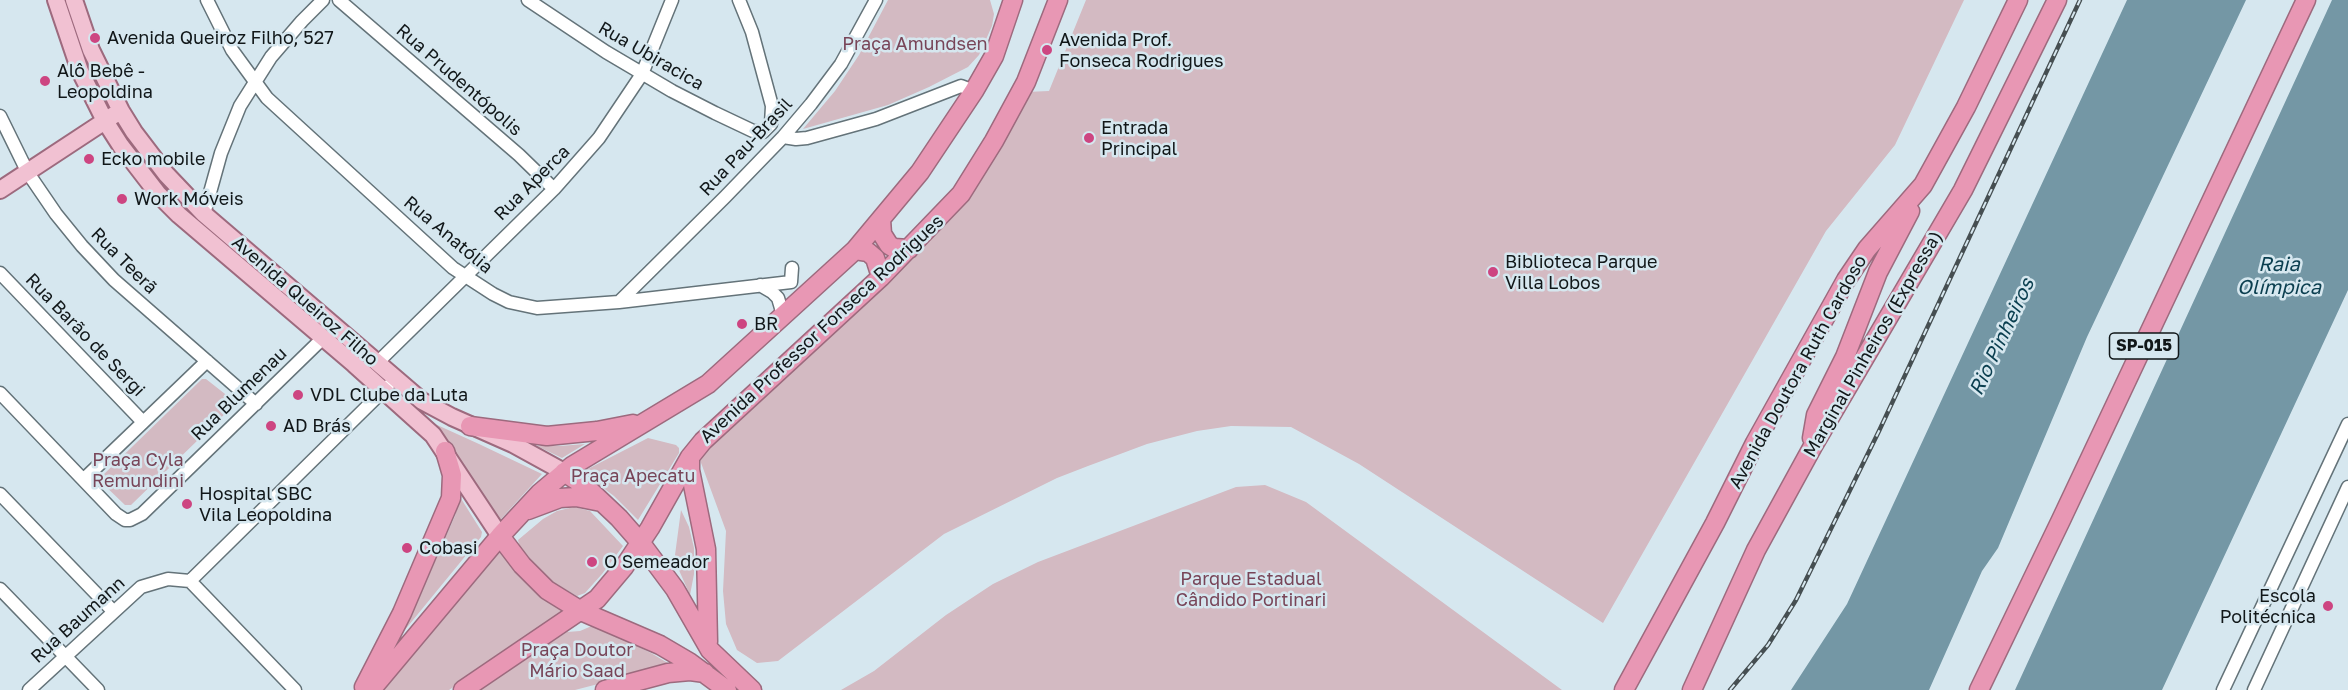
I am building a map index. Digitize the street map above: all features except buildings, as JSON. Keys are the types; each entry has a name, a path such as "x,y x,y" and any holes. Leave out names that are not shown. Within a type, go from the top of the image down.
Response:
{"highway":[{"name":"Avenida Professor Fonseca Rodrigues","path":"371,690 500,536 564,472 708,384 855,250 920,172 974,91 994,56 1013,0"},
{"name":"Avenida Professor Fonseca Rodrigues","path":"462,690 597,599 640,542 690,457 703,441 881,277 961,194 994,141 1026,82 1058,0"},
{"name":"Avenida Doutora Ruth Cardoso","path":"1624,690 1715,523 1755,443 1846,280 1868,249 1923,185 2018,0"},
{"name":"Marginal Pinheiros (Expressa)","path":"1692,690 1756,549 1813,446 1964,189 2057,0"},
{"name":"SP-015","path":"1979,690 2306,0"},
{"path":"1813,446 1812,435 1816,416 1845,357 1878,273 1923,185"},
{"path":"881,219 882,234 889,245 894,248 909,249"},
{"path":"855,250 868,252 875,258 881,277"},
{"path":"470,426 547,436 597,431 646,421"},
{"path":"363,690 402,613 451,498 452,475 445,451"},
{"path":"690,457 691,479 705,541 708,596 706,628 710,650"},
{"name":"Avenida Queiroz Filho","path":"564,472 585,486 640,542 675,589 710,650 752,690"},
{"path":"522,512 560,498 576,497 601,501"},
{"name":"Avenida Queiroz Filho","path":"500,536 534,578 547,590 581,611 660,645 705,673 727,690"},
{"path":"605,690 668,673 690,671 705,673"}],"main road":[{"name":"Avenida Queiroz Filho","path":"56,0 80,70 105,121 139,171 178,215 323,338 390,384 470,426 513,444 564,472"},
{"name":"Avenida Queiroz Filho","path":"74,0 91,50 121,111 166,174 204,214 377,363 390,384 445,451 500,536"},
{"path":"0,190 121,111"}],"street":[{"name":"Rua Anatólia","path":"207,0 220,31 267,98 463,276 493,294 526,306 556,308 790,282 792,268"},
{"path":"204,214 221,153 240,106 254,81 285,38 323,0"},
{"name":"Rua Prudentópolis","path":"339,0 519,155 554,189"},
{"name":"Rua Ubiracica","path":"528,0 642,74 715,113 753,131 763,132 771,124 772,106 752,32 740,0"},
{"name":"Rua Aperca","path":"377,363 554,189 599,138 642,74 672,0"},
{"name":"Rua Pau-Brasil","path":"619,302 783,137 841,64 876,0"},
{"path":"783,137 807,138 865,122 961,86 974,91"},
{"name":"Rua Teerã","path":"0,116 28,173 56,214 103,269 256,404"},
{"name":"Rua Barão de Sergi","path":"0,273 143,422"},
{"path":"760,285 778,298 783,315"},
{"name":"Rua Blumenau","path":"0,393 120,518 130,520 135,519 323,338"},
{"path":"84,479 207,361"},
{"path":"295,690 190,580 390,384"},
{"path":"2223,690 2348,424"},
{"path":"2254,690 2348,487"},
{"path":"0,494 113,610"},
{"name":"Rua Baumann","path":"29,690 113,610 147,584 174,579 190,580"},
{"path":"0,590 98,690"}],"green space":[{"name":"Praça Amundsen","path":"888,0 990,0 994,14 992,26 979,55 968,67 888,105 803,129 835,91 859,55"},
{"path":"1086,0 1964,0 1895,145 1826,231 1603,623 1359,464 1291,427 1231,426 1197,431 1147,444 1088,466 1057,478 944,534 778,661 757,663 737,650 726,624 723,591 726,531 700,460 710,441 904,261 1026,92 1049,91"},
{"name":"Praça Cyla Remundini","path":"202,379 206,379 234,401 234,405 131,505 125,505 101,482 101,477"},
{"path":"435,424 479,444 542,474 500,520"},
{"name":"Praça Apecatu","path":"648,438 676,445 679,453 638,520 614,496 582,472"},
{"name":"Praça Apecatu","path":"585,444 562,458 537,446 560,446"},
{"name":"Parque Estadual Cândido Portinari","path":"1265,485 1306,502 1562,690 841,690 874,671 946,615 993,584 1038,562 1236,487"},
{"path":"460,497 482,532 481,537 404,631 455,516"},
{"name":"Praça Apecatu","path":"574,507 590,511 623,546 585,593 577,596 553,582 520,548 518,540 543,519 557,511"},
{"name":"Praça Apecatu","path":"681,510 689,527 694,548 694,574 690,595 675,555"},
{"path":"500,552 528,584 563,611 561,615 449,690 377,690 496,553"},
{"name":"Praça Doutor Mário Saad","path":"594,625 671,665 575,690 476,690 567,632 580,631"}],"water":[{"name":"Rio Pinheiros","path":"2127,0 2246,0 2087,337 1998,548 1982,571 1929,690 1791,690 1847,604"},
{"name":"Raia Olímpica","path":"2332,0 2348,0 2348,290 2162,690 2015,690"}],"railway":[{"path":"1730,690 1768,645 1796,600 1879,431 2080,0"}],"place":[{"name":"Avenida Queiroz Filho, 527","path":"95,38"},
{"name":"Avenida Prof. Fonseca Rodrigues","path":"1047,50"},
{"name":"Alô Bebê - Leopoldina","path":"45,81"},
{"name":"Entrada Principal","path":"1089,138"},
{"name":"Ecko mobile","path":"89,159"},
{"name":"Work Móveis","path":"122,199"},
{"name":"Biblioteca Parque Villa Lobos","path":"1493,272"},
{"name":"BR","path":"742,324"},
{"name":"VDL Clube da Luta","path":"298,395"},
{"name":"AD Brás","path":"271,426"},
{"name":"Hospital SBC Vila Leopoldina","path":"187,504"},
{"name":"Cobasi","path":"407,548"},
{"name":"O Semeador","path":"592,562"},
{"name":"Escola Politécnica","path":"2328,606"}]}
